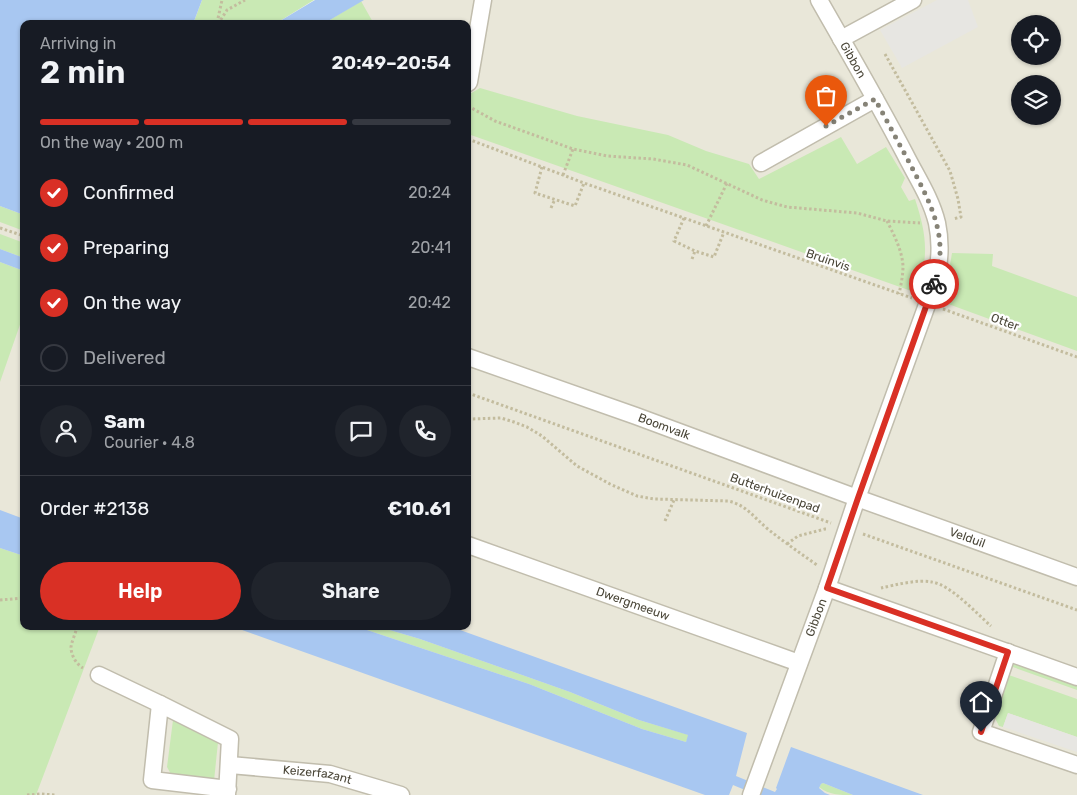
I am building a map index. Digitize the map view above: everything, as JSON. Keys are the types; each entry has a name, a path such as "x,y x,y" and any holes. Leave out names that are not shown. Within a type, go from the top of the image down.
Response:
{"street":[{"path":"471,70 483,0"},
{"name":"Gibbon","path":"751,795 827,588 939,269 940,241 937,224 929,200 819,0"},
{"path":"841,38 913,0"},
{"path":"761,163 875,99"},
{"name":"Boomvalk","path":"471,358 636,416 858,498"},
{"name":"Velduil","path":"858,498 1077,576"},
{"name":"Dwergmeeuw","path":"471,546 799,663"},
{"path":"827,588 1077,677"},
{"path":"1008,652 981,732 1077,765"},
{"path":"100,675 160,704 230,739 228,792 152,780 160,704"},
{"name":"Keizerfazant","path":"230,765 330,774 401,795"}],"path":[{"path":"218,20 222,0"},
{"path":"220,20 227,10 244,0"},
{"path":"471,108 495,121 573,148 607,156 652,159 687,165 762,200 787,207 857,213 888,221 937,224 961,217 950,171 885,54"},
{"name":"Bruinvis","path":"471,141 927,304"},
{"path":"563,175 573,148"},
{"path":"542,167 535,192 575,206 584,183"},
{"path":"706,226 727,183"},
{"path":"551,208 555,199"},
{"path":"684,218 674,241 695,251 714,257 724,232"},
{"path":"888,221 899,246 903,264 899,294"},
{"path":"0,228 20,235"},
{"path":"692,259 695,251"},
{"name":"Otter","path":"927,304 1077,357"},
{"name":"Butterhuizenpad","path":"471,394 846,532 1077,610"},
{"path":"471,419 501,418 527,428 542,436 577,466 637,496 654,499 728,501 738,503 786,544 822,568 832,572"},
{"path":"665,521 674,500"},
{"path":"786,544 798,536 825,529 846,532"},
{"path":"880,588 919,581 944,586 965,602 992,628"},
{"path":"0,600 20,598"},
{"path":"76,630 71,646 74,659 79,666 100,675"},
{"path":"27,795 55,795"}],"shaded area":[{"path":"332,0 1077,0 1077,795 0,795 0,206 20,214 20,630 471,630 471,20 296,20"},
{"path":"937,0 968,0 978,27 902,68 880,30"},
{"path":"1008,713 1077,737 1077,752 1003,727"}],"green space":[{"path":"202,0 314,0 282,20 194,20"},
{"path":"361,1 372,20 330,20"},
{"path":"480,88 577,116 668,135 706,151 749,164 759,179 841,137 857,164 886,147 905,178 901,187 909,201 915,199 922,224 925,256 917,293 471,135 471,93"},
{"path":"0,206 20,214 20,230 0,222"},
{"path":"0,234 20,242 20,256 0,249"},
{"path":"952,253 993,254 992,266 1077,297 1077,351 940,301"},
{"path":"0,262 20,270 20,324 0,382"},
{"path":"0,548 20,555 20,630 98,630 36,795 0,795"},
{"path":"367,630 390,630 420,639 570,692 639,720 689,735 686,742 642,729 529,684"},
{"path":"1017,663 1077,684 1077,690 1010,666"},
{"path":"1006,674 1077,699 1077,737 1008,713 1003,727 999,726 993,714"},
{"path":"173,720 218,742 214,781 172,776 167,767"},
{"path":"823,783 853,795 839,795 827,792 819,787"}],"water":[{"path":"0,0 202,0 194,20 20,20 20,214 0,206"},
{"path":"315,0 364,0 330,20 282,20"},
{"path":"0,249 20,256 20,270 0,262"},
{"path":"0,510 20,518 20,555 0,548"},
{"path":"242,630 367,630 529,684 642,729 686,742 688,735 639,720 570,692 390,630 460,630 747,733 736,776 775,792 791,747 923,795 853,795 823,783 819,788 830,795 757,795 733,785 729,795 705,795"}],"way so far":[{"path":"826,126 875,99 929,200 933,211 940,241 939,269 934,284"}],"route":[{"path":"934,284 827,588 1008,652 981,732"}]}
